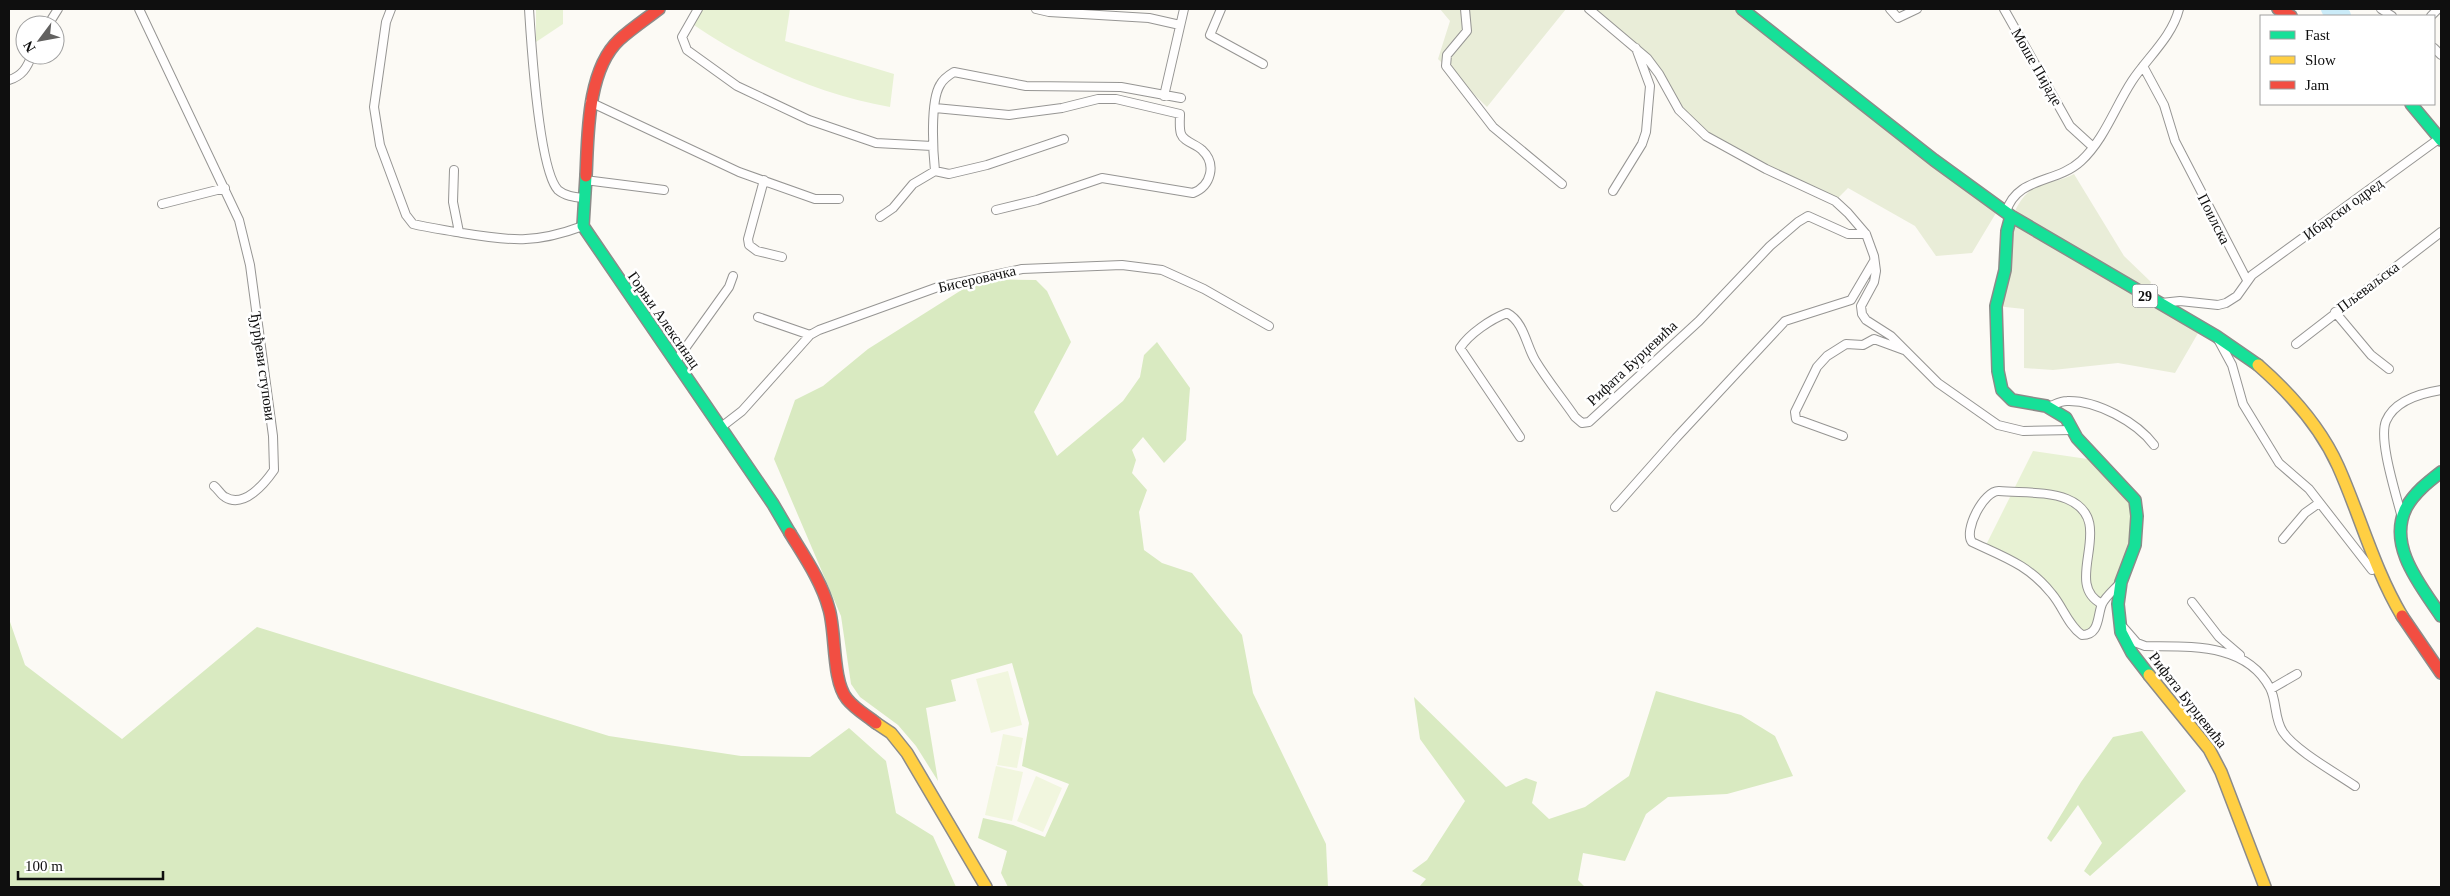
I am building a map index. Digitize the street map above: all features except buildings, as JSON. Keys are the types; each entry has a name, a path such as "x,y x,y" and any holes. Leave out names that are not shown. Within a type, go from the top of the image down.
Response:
{"street":[{"name":"Ђурђеви ступови","path":"139,9 225,188 239,220 248,252 276,462 274,470 262,486 242,499 232,500 225,497 214,486"},
{"path":"391,9 386,22 374,107 380,145 406,215 413,224 506,240 525,241 545,238 583,226 583,198 590,102 605,60 618,41 660,9"},
{"path":"530,9 543,145 550,175 558,190 571,197 583,198"},
{"path":"698,9 682,37 687,50 737,86 809,120 876,143 932,146"},
{"path":"1036,9 1049,12 1149,18 1180,25"},
{"path":"1164,96 1184,9"},
{"path":"1221,9 1210,35 1263,64"},
{"path":"1465,9 1467,31 1465,37 1447,56 1446,66 1493,127 1562,184"},
{"path":"1589,9 1636,46 1659,74 1679,110 1706,136 1766,169 1835,201 1866,234 1872,249 1876,271 1874,282 1863,301 1862,314 1870,323 1891,336 1938,383 1998,425 2023,432 2072,430"},
{"name":"29","path":"1742,9 1934,160 2008,214 2158,304 2216,336 2268,373 2289,393 2310,420 2337,464 2377,568 2400,616 2441,673"},
{"path":"1890,9 1898,18 1917,9"},
{"name":"Моше Пијаде","path":"2004,9 2070,126 2093,147"},
{"path":"2008,214 2010,200 2023,187 2070,170 2093,147 2143,66 2172,26 2179,9"},
{"path":"2278,9 2289,15"},
{"path":"1613,190 1642,144 1646,132 1650,86 1636,53 1636,46"},
{"path":"9,80 19,77 28,65"},
{"name":"Поилска","path":"2143,66 2164,105 2175,141 2247,280"},
{"path":"935,171 932,146 936,93 940,84 954,72 1026,86 1121,87 1181,98"},
{"path":"936,108 1009,115 1062,108 1098,99 1116,99 1180,114 1181,134 1187,141 1201,149 1208,158 1211,170 1210,179 1203,190 1193,193 1102,178 1037,200 996,210"},
{"path":"590,102 739,172 815,198 839,199"},
{"path":"2412,105 2440,139"},
{"path":"880,217 893,208 913,184 935,171 949,174 959,172 1064,139"},
{"name":"Ибарски одред","path":"2247,280 2440,139"},
{"path":"454,170 453,202 459,232"},
{"path":"585,180 664,190"},
{"path":"764,180 748,245 757,251 782,257"},
{"path":"162,204 225,188"},
{"name":"Рифата Бурџевића","path":"2008,214 2003,278 1996,306 1998,375 2002,390 2012,400 2048,407 2066,418 2072,430 2135,500 2137,516 2135,545 2121,582 2121,632 2132,653 2209,749 2221,772 2265,887"},
{"name":"Рифата Бурџевића","path":"1520,437 1460,348 1464,341 1499,316 1507,314 1513,316 1519,324 1534,359 1576,418 1582,423 1589,422 1665,353 1770,246 1798,222 1808,216 1848,234 1866,234"},
{"name":"Горњи Алексинац","path":"583,226 607,264 676,361 737,454 773,504 809,565 825,599 835,642 840,685 845,697 854,707 891,733 907,753 986,887"},
{"name":"Пљеваљска","path":"2296,344 2441,232"},
{"path":"1615,507 1676,438 1785,322 1851,300 1874,261"},
{"name":"Бисеровачка","path":"720,428 742,411 810,335 819,330 938,287 1022,269 1122,265 1162,270 1204,289 1269,326"},
{"path":"676,361 729,287 733,276"},
{"path":"2158,304 2180,300 2218,305 2226,304 2237,296 2247,280"},
{"path":"2335,312 2371,355 2389,369"},
{"path":"758,317 810,335"},
{"path":"2216,336 2232,365 2243,404 2284,469 2306,485 2372,570 2377,568"},
{"path":"1843,436 1796,419 1795,412 1817,367 1846,344 1863,345 1871,340 1906,350"},
{"path":"2440,611 2404,558 2400,546 2402,519 2386,454 2384,427 2387,418 2404,403 2418,394 2441,390"},
{"path":"2048,407 2064,401 2080,402 2134,424 2154,445"},
{"path":"2402,519 2418,490 2441,472"},
{"name":"Рифата Бурџевића","path":"2102,604 2091,597 2085,584 2091,538 2090,526 2082,510 2067,499 1995,491 1983,501 1968,532 1972,542 2028,569 2052,593 2070,621 2082,635 2090,633 2097,625 2102,604 2121,582"},
{"path":"2283,539 2305,513 2319,503"},
{"path":"2192,602 2219,637 2243,658 2271,689 2278,723 2283,732 2293,742 2355,786"},
{"name":"Рифата Бурџевића","path":"2120,617 2131,638 2144,646 2215,650 2243,658"},
{"path":"2271,689 2297,674"}],"green space":[{"path":"536,9 563,9 563,24 536,42"},
{"path":"698,9 790,9 785,41 894,74 890,107 864,102 812,86 761,64 713,38 691,23"},
{"path":"1440,9 1566,9 1487,107 1438,59 1450,21"},
{"path":"1589,9 1742,9 1999,208 1972,253 1936,256 1915,226 1848,188 1835,201 1693,125 1659,74"},
{"path":"2074,174 2124,256 2151,282 2146,297 2201,328 2175,373 2118,363 2053,370 2024,368 2024,309 1996,306 2002,259 2009,225 2023,197 2034,188"},
{"path":"979,279 1036,280 1047,291 1071,342 1034,412 1057,456 1123,401 1140,377 1144,355 1157,342 1190,388 1186,440 1164,463 1143,437 1132,450 1136,460 1132,473 1147,490 1139,512 1144,550 1162,563 1192,573 1242,635 1253,693 1326,844 1328,887 1008,887 1001,873 1007,851 978,838 983,818 1013,825 1045,837 1069,784 1022,766 1029,723 1012,663 951,680 956,701 926,708 938,781 916,746 898,725 860,697 851,684 841,616 774,459 795,400 823,386 868,349"},
{"path":"2033,451 2101,461 2132,496 2132,557 2102,604 2097,625 2082,635 2028,569 1985,547"},
{"path":"9,619 25,665 122,739 257,627 609,736 741,756 810,757 849,728 886,761 896,813 933,836 956,887 9,887"},
{"path":"1008,671 1022,725 991,733 976,679"},
{"path":"1656,691 1741,715 1775,736 1793,776 1727,794 1668,797 1646,814 1625,861 1583,853 1578,880 1585,887 1419,887 1426,879 1412,871 1427,860 1465,801 1420,739 1414,697 1506,787 1526,778 1537,782 1532,803 1549,819 1585,807 1629,776"},
{"path":"2142,731 2186,791 2090,876 2084,871 2102,843 2078,805 2051,842 2047,838 2081,782 2113,737"},
{"path":"1003,734 1023,738 1017,768 997,765"},
{"path":"996,766 1023,772 1012,821 985,815"},
{"path":"1036,776 1062,788 1043,832 1017,821"}],"waterway":[{"path":"2330,9 2340,15"}],"traffic: fast":[{"path":"1742,9 1934,160 2011,216 2216,336 2258,365"},
{"path":"2412,105 2441,140"},
{"path":"586,176 583,226 773,504 790,533"},
{"path":"2011,216 2007,231 2005,270 1996,306 1998,371 2002,390 2012,400 2046,406 2066,418 2077,438 2135,500 2137,516 2135,545 2121,582 2118,604 2121,632 2132,653 2149,675"},
{"path":"2441,472 2413,497 2406,508 2401,522 2403,551 2416,579 2441,616"}],"traffic: slow":[{"path":"2258,365 2293,399 2331,451 2383,580 2402,616"},
{"path":"2149,675 2209,749 2221,772 2265,887"},
{"path":"876,723 891,733 907,753 986,887"}],"traffic: jam":[{"path":"586,176 591,104 601,68 608,53 619,40 659,9"},
{"path":"2278,9 2289,15"},
{"path":"790,533 812,570 826,599 842,691 854,706 876,723"},
{"path":"2402,616 2441,673"}]}
